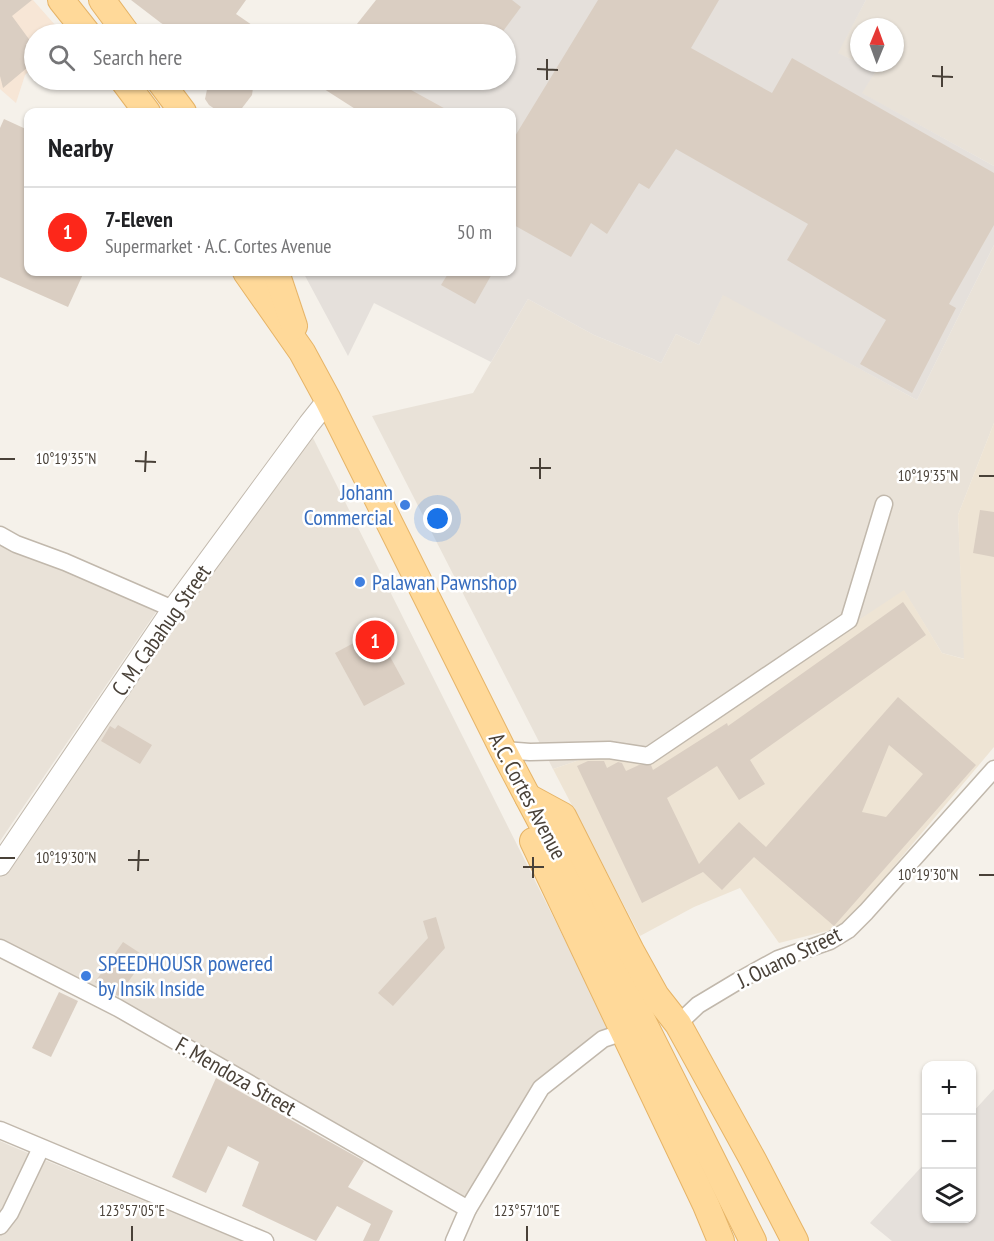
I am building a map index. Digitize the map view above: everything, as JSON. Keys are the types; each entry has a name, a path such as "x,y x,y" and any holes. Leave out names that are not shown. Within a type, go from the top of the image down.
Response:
{"main road":[{"path":"61,0 80,24"},
{"path":"102,0 120,24"},
{"path":"130,90 144,108"},
{"path":"166,90 180,108"},
{"name":"A.C. Cortes Avenue","path":"249,276 302,352 358,457 503,750 580,896 753,1241"},
{"name":"A.C. Cortes Avenue","path":"277,276 302,352"},
{"path":"358,457 350,482 486,743 721,1241"},
{"path":"528,797 563,816 631,951 656,996 678,1024 795,1241"}],"street":[{"name":"C. M. Cabahug Street","path":"0,865 173,609 328,400"},
{"path":"503,750 530,752 609,750 648,756 849,620 884,504"},
{"path":"0,535 16,544 65,562 173,609"},
{"name":"J. Ouano Street","path":"678,1024 698,1005 738,981 778,959 830,941 848,930 994,769"},
{"name":"F. Mendoza Street","path":"0,948 118,1008 468,1209"},
{"path":"454,1241 468,1209 542,1088 603,1039 624,1032"},
{"path":"0,1130 265,1241"},
{"path":"0,1226 10,1213 41,1148"}],"shaded area":[{"path":"0,0 33,0 54,24 24,24 24,78 16,103 0,89"},
{"path":"466,0 866,0 856,18 850,18 850,30 838,53 850,59 850,72 875,72 862,93 994,166 994,245 917,400 723,295 699,345 676,334 661,363 594,335 528,299 491,362 374,303 348,356 305,276 516,276 516,108 392,108 403,90 516,90 516,24 449,24"},
{"path":"866,0 994,0 994,166 861,93 875,72 904,72 904,18 856,18"},
{"path":"850,29 850,59 837,53"},
{"path":"994,245 994,423 958,515 965,659 942,653 904,591 648,759 600,753 553,769 372,416 473,393 528,299 594,335 661,363 676,334 699,345 723,294 917,400"},
{"path":"994,423 994,747 843,927 779,943 740,888 694,907 640,936 553,769 600,753 649,759 904,590 942,653 964,659 958,515"},
{"path":"311,434 610,1030 536,1086 465,1202 0,948 0,875 171,626"},
{"path":"0,537 156,612 0,841"},
{"path":"994,1089 994,1241 892,1241 870,1223 922,1166 922,1223 976,1223 976,1109"},
{"path":"0,1141 11,1146 241,1241 0,1241"}],"building":[{"path":"0,0 32,0 12,16 24,32 24,70 3,88 0,76"},
{"path":"131,0 246,0 236,14 250,24 163,24"},
{"path":"376,0 512,0 521,7 508,24 357,24"},
{"path":"598,0 719,0 691,48 772,93 792,58 994,173 994,225 949,304 956,308 912,393 860,364 886,320 787,260 808,224 676,149 649,189 639,183 607,234 591,223 571,257 516,226 516,134"},
{"path":"207,90 253,90 252,95 242,108 213,108 205,99"},
{"path":"326,90 411,90 444,108 354,108"},
{"path":"4,119 24,128 24,276 82,276 68,307 0,277 0,128"},
{"path":"447,276 491,276 475,304 441,285"},
{"path":"980,510 994,512 994,557 973,553"},
{"path":"903,602 926,635 750,760 765,784 739,800 717,766 667,798 699,864 739,822 766,847 898,697 976,765 834,926 754,857 722,890 703,872 642,903 577,766 588,761 604,761 607,768 618,762 622,763 626,771 639,765 651,765 653,770 727,723 728,726","holes":["889,745 923,774 886,817 862,812"]},
{"path":"376,631 405,684 364,706 335,653"},
{"path":"118,725 152,745 140,764 101,741 110,726 115,729"},
{"path":"436,917 445,948 393,1006 378,993 428,938 423,921"},
{"path":"123,942 146,957 118,996 95,982"},
{"path":"59,992 78,1001 51,1057 32,1048"},
{"path":"216,1078 364,1161 348,1187 393,1211 379,1241 363,1241 371,1224 337,1206 316,1241 242,1206 259,1162 228,1146 206,1193 172,1177"}],"place":[{"name":"Johann Commercial","path":"405,505"},
{"name":"Palawan Pawnshop","path":"360,582"},
{"name":"7-Eleven","path":"375,640"},
{"name":"SPEEDHOUSR powered by Insik Inside","path":"86,976"}]}
